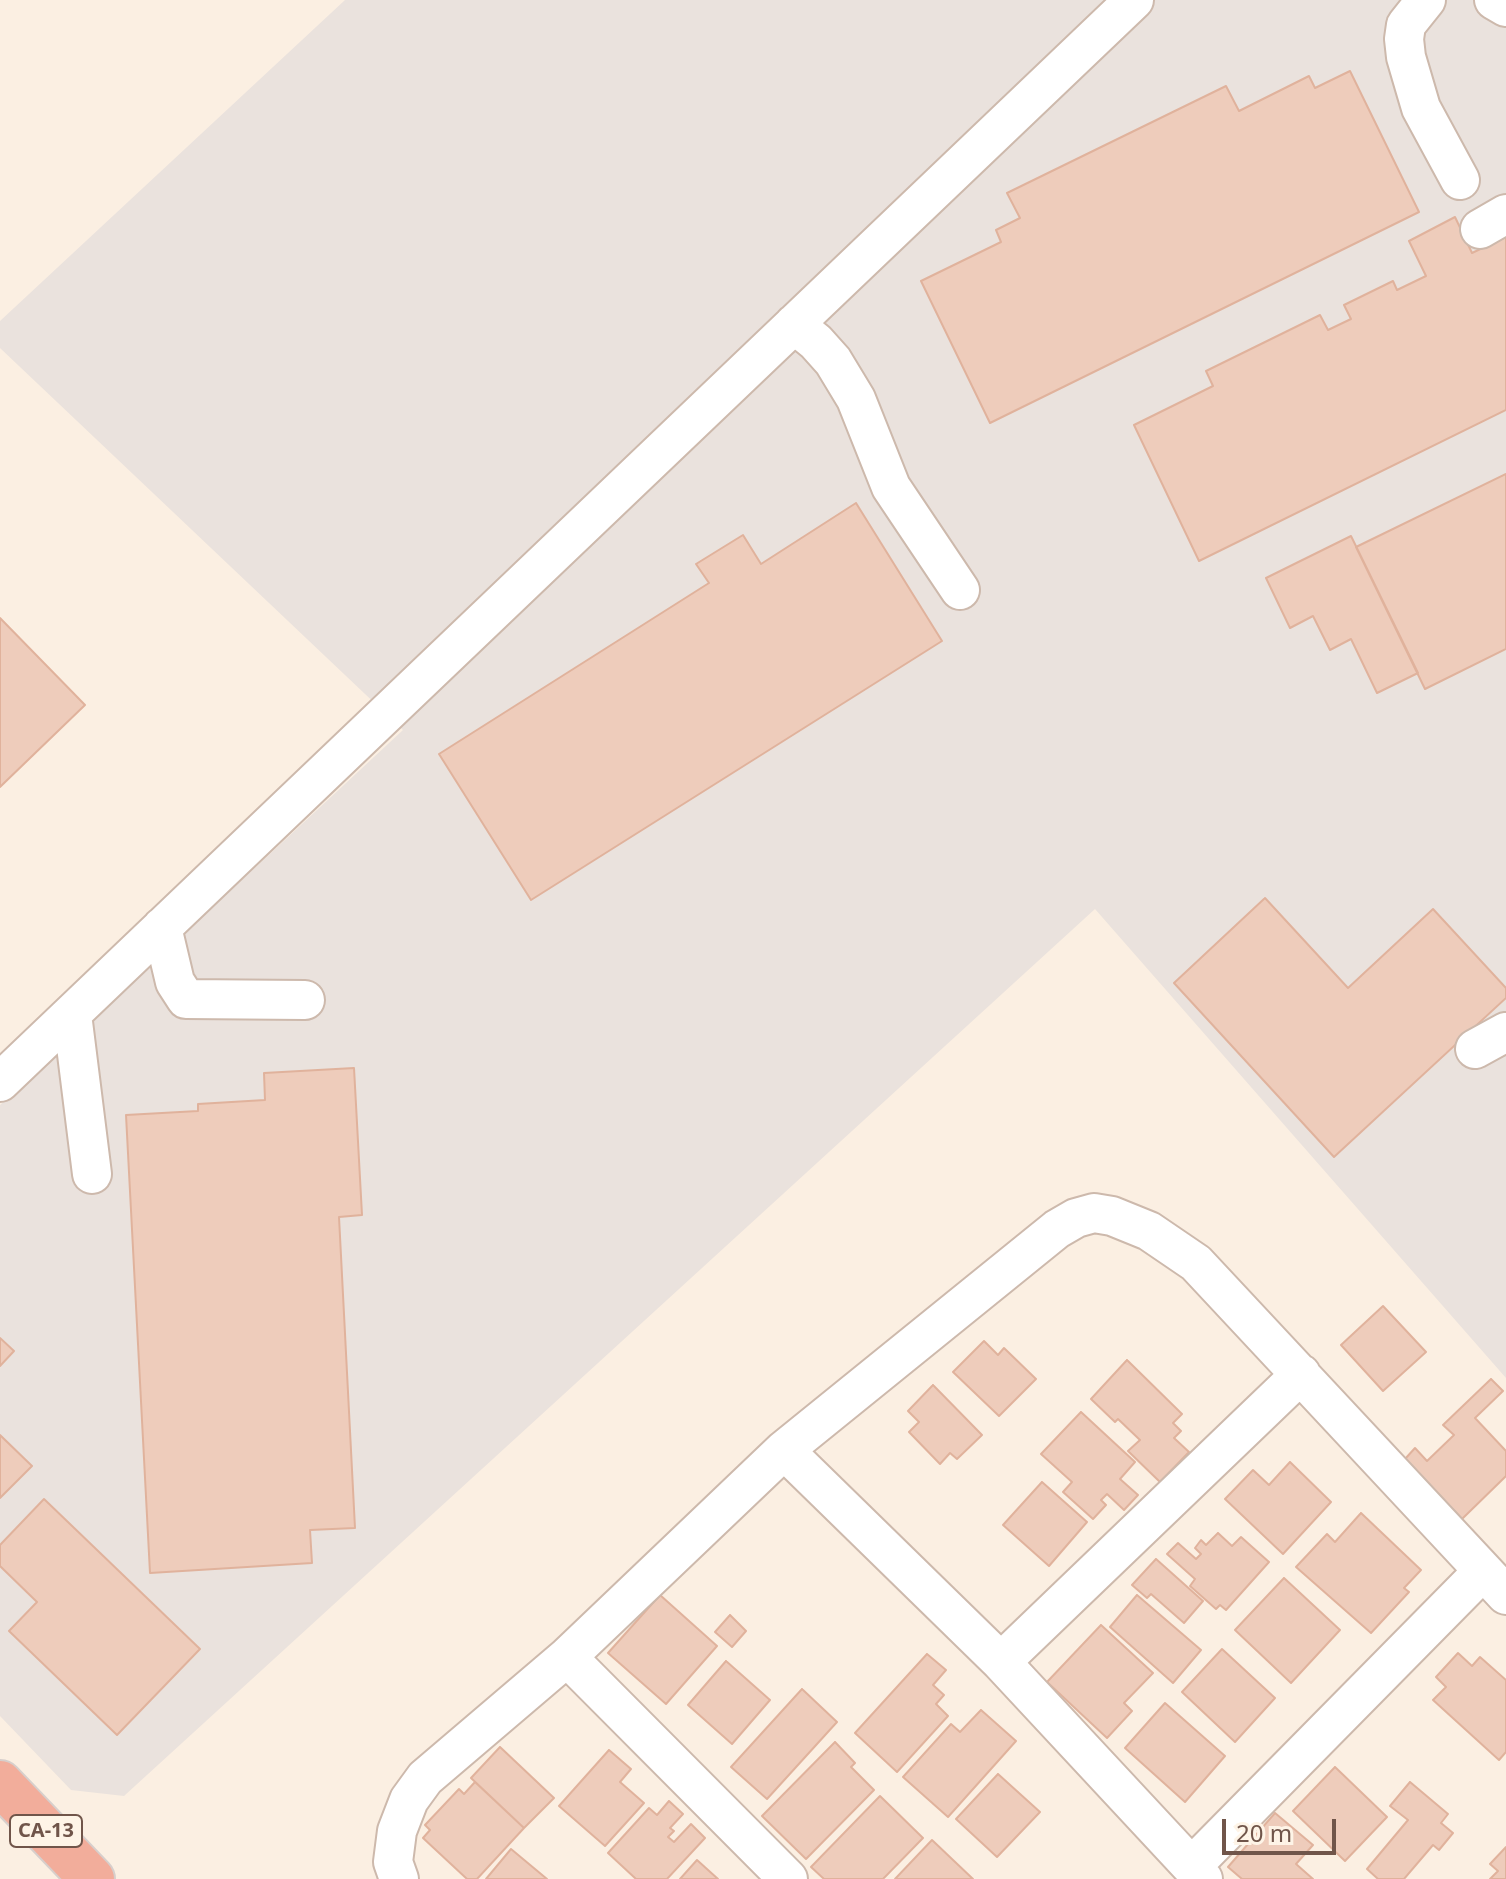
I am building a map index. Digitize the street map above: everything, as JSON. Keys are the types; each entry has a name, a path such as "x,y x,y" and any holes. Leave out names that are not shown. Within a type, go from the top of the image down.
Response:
{"highway":[{"name":"CA-13","path":"0,1783 92,1879"}],"street":[{"path":"0,1082 1134,0"},
{"path":"1426,0 1406,25 1406,57 1421,108 1460,180"},
{"path":"1494,0 1506,7"},
{"path":"794,324 833,361 856,399 891,487 960,590"},
{"path":"162,927 175,982 186,999 305,1000"},
{"path":"72,1014 92,1174"},
{"path":"399,1879 393,1862 397,1831 409,1800 425,1778 567,1657 784,1450 1057,1229 1076,1218 1094,1213 1128,1222 1169,1242 1196,1263 1495,1583 1197,1872 1001,1662 784,1450"},
{"path":"1001,1662 1301,1374"},
{"path":"567,1657 788,1879"}],"shaded area":[{"path":"345,0 1506,0 1506,1378 1095,909 124,1796 71,1790 0,1716 0,1105 403,730 0,348 0,321"}],"building":[{"path":"1350,71 1419,212 990,423 921,281 1001,242 996,230 1020,218 1007,193 1226,86 1239,111 1309,76 1315,88"},
{"path":"1455,217 1472,253 1506,237 1506,410 1199,561 1134,425 1213,386 1206,371 1320,315 1328,330 1351,319 1344,305 1393,281 1397,290 1426,276 1409,241"},
{"path":"1506,474 1506,649 1425,689 1356,547"},
{"path":"856,503 942,641 531,900 439,754 709,583 696,564 743,535 761,564"},
{"path":"1351,536 1418,673 1377,693 1351,639 1330,650 1313,616 1290,628 1266,578"},
{"path":"0,618 85,705 0,787"},
{"path":"1265,898 1348,988 1433,909 1506,988 1506,998 1334,1157 1174,983"},
{"path":"354,1068 362,1215 339,1217 355,1528 310,1530 312,1563 150,1573 126,1115 198,1111 198,1104 265,1100 264,1073"},
{"path":"1383,1306 1426,1352 1383,1391 1341,1345"},
{"path":"0,1338 14,1351 0,1366"},
{"path":"984,1341 998,1355 1004,1348 1036,1379 999,1416 953,1372"},
{"path":"1127,1360 1182,1414 1173,1423 1181,1431 1174,1438 1189,1452 1160,1482 1128,1451 1140,1440 1091,1399"},
{"path":"1491,1379 1503,1391 1475,1418 1506,1451 1506,1476 1462,1519 1405,1459 1415,1448 1427,1461 1454,1435 1443,1425"},
{"path":"933,1385 982,1435 957,1459 950,1453 940,1464 909,1432 919,1422 908,1411"},
{"path":"1081,1412 1135,1462 1120,1479 1138,1495 1124,1510 1107,1494 1101,1500 1106,1505 1093,1519 1063,1492 1072,1482 1041,1454"},
{"path":"0,1435 32,1466 0,1498"},
{"path":"1290,1462 1331,1502 1283,1554 1225,1499 1253,1470 1269,1485"},
{"path":"1042,1482 1087,1522 1049,1566 1003,1525"},
{"path":"44,1499 200,1649 117,1735 9,1631 37,1602 0,1566 0,1545"},
{"path":"1361,1513 1421,1570 1404,1588 1409,1592 1371,1633 1296,1567 1327,1534 1335,1542"},
{"path":"1218,1533 1232,1546 1241,1537 1269,1562 1226,1610 1220,1605 1216,1609 1190,1586 1195,1579 1167,1554 1178,1543 1196,1559 1201,1554 1195,1548 1201,1540 1206,1545"},
{"path":"1156,1559 1203,1601 1184,1623 1151,1594 1147,1598 1132,1585"},
{"path":"1284,1578 1340,1630 1291,1683 1235,1630"},
{"path":"660,1595 717,1646 666,1704 608,1653"},
{"path":"1137,1595 1201,1650 1173,1683 1110,1627"},
{"path":"730,1615 746,1631 732,1647 715,1632"},
{"path":"1101,1625 1153,1673 1124,1703 1132,1711 1107,1738 1047,1682"},
{"path":"1222,1649 1275,1698 1235,1742 1182,1692"},
{"path":"1458,1653 1472,1666 1480,1657 1506,1680 1506,1752 1499,1760 1433,1700 1446,1687 1436,1677"},
{"path":"927,1654 946,1670 933,1685 944,1695 936,1704 948,1716 897,1772 855,1733"},
{"path":"726,1661 770,1700 732,1744 688,1705"},
{"path":"802,1689 837,1722 767,1799 731,1767"},
{"path":"1165,1703 1225,1756 1185,1802 1125,1748"},
{"path":"981,1710 1016,1741 948,1817 903,1777 951,1724 960,1732"},
{"path":"835,1742 855,1763 851,1767 874,1790 806,1859 762,1816"},
{"path":"500,1747 554,1798 524,1828 471,1778"},
{"path":"609,1750 631,1769 620,1782 644,1803 605,1846 559,1806"},
{"path":"1335,1767 1387,1817 1345,1861 1293,1811"},
{"path":"998,1774 1040,1812 997,1857 956,1819"},
{"path":"475,1782 524,1828 477,1879 467,1879 423,1838 430,1830 425,1825 459,1789 464,1794"},
{"path":"1410,1782 1448,1814 1441,1823 1453,1833 1439,1850 1433,1845 1404,1879 1378,1879 1367,1869 1408,1820 1390,1806"},
{"path":"880,1796 923,1838 883,1879 824,1879 811,1867"},
{"path":"669,1801 683,1814 670,1828 674,1831 668,1837 674,1842 691,1824 705,1838 667,1879 636,1879 608,1853 649,1808 657,1815"},
{"path":"1275,1813 1313,1845 1296,1864 1313,1879 1242,1879 1228,1867"},
{"path":"932,1840 973,1879 895,1879"},
{"path":"1506,1847 1506,1879 1490,1879 1498,1871 1490,1864"},
{"path":"511,1849 547,1879 486,1879"},
{"path":"697,1860 718,1879 680,1879"}]}
